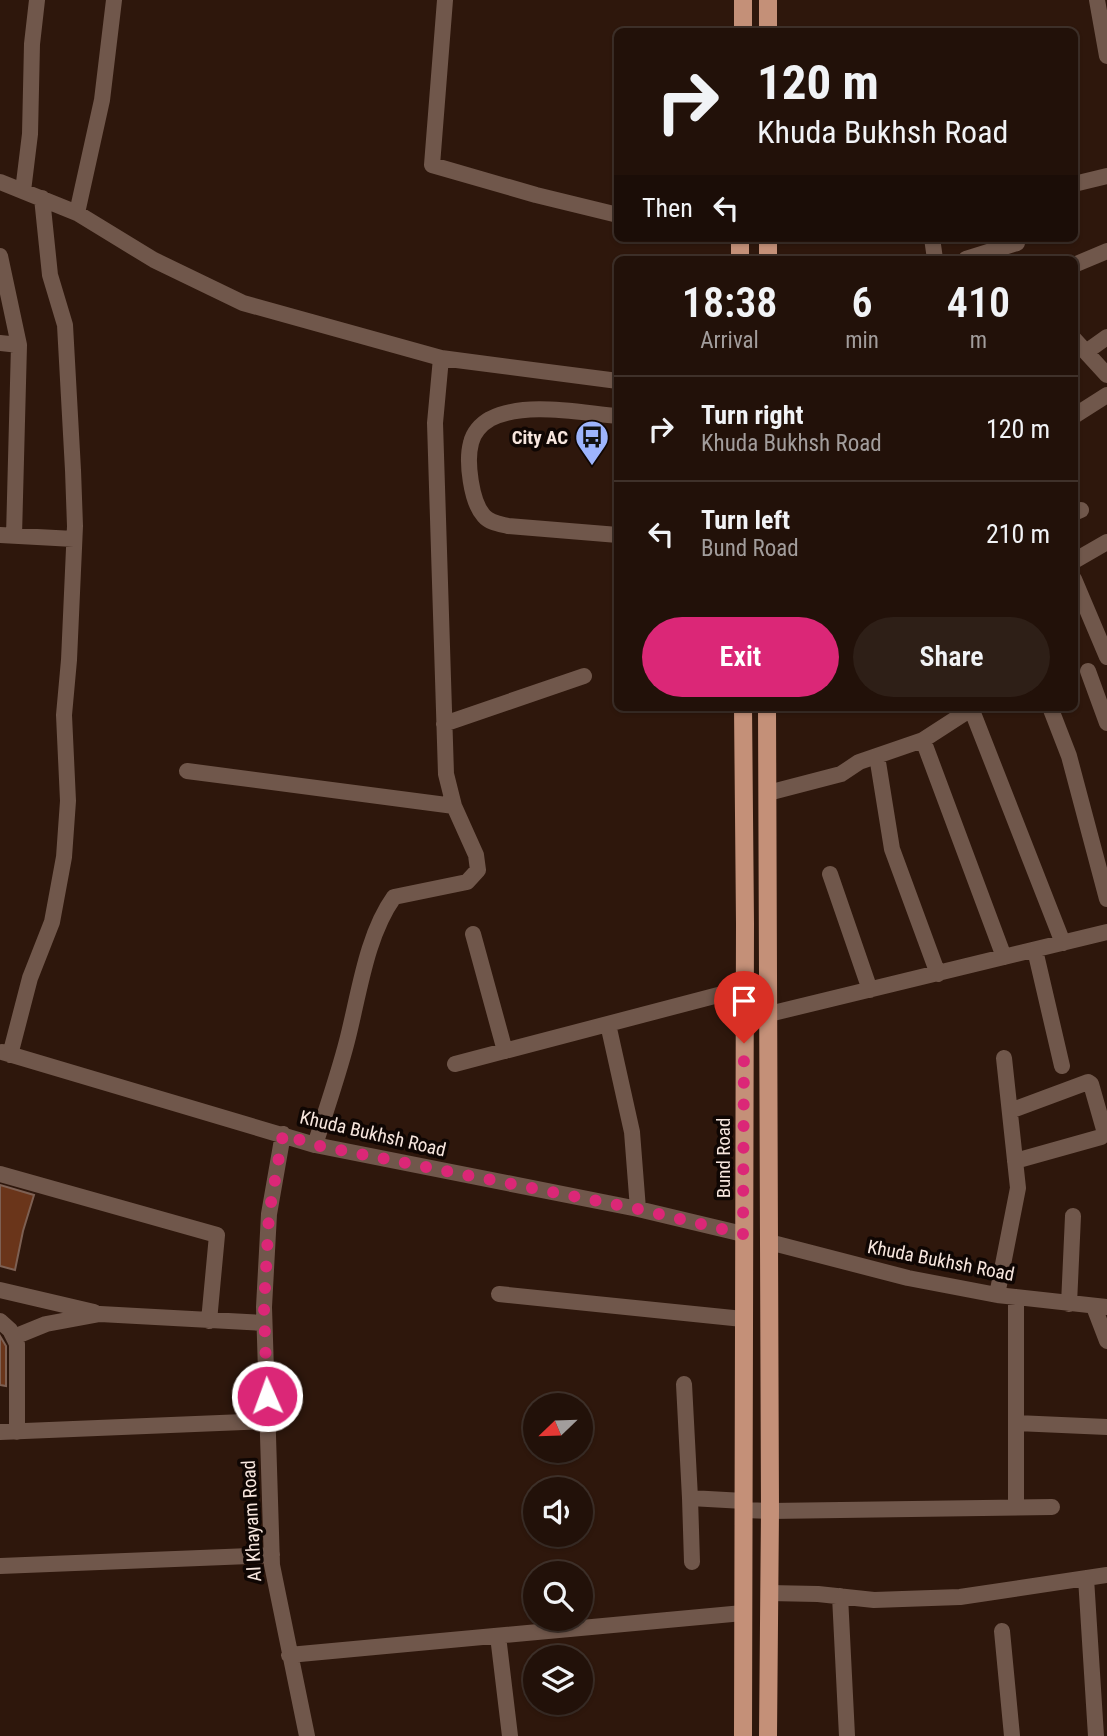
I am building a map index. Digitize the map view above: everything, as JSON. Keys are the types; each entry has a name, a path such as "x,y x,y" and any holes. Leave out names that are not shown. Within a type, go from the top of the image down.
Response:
{"main road":[{"path":"743,0 743,28"},
{"path":"768,0 768,28"},
{"name":"Bund Road","path":"743,711 743,1736"},
{"path":"768,711 768,1736"}],"street":[{"path":"23,191 30,134 32,44 37,0"},
{"path":"77,213 102,100 107,39 114,0"},
{"path":"444,0 432,164 536,195 614,214"},
{"path":"1097,0 1107,56"},
{"path":"1078,183 1107,176"},
{"path":"0,182 77,213 155,260 243,303 441,358 614,380"},
{"path":"5,1053 52,922 64,857 68,801 64,716 74,540 74,470 65,325 50,275 42,198"},
{"path":"974,256 1013,242"},
{"path":"1078,263 1107,251"},
{"path":"0,256 19,345 7,536 74,540"},
{"path":"1086,352 1107,337"},
{"path":"1078,343 1107,375"},
{"path":"0,344 19,345"},
{"path":"315,1145 385,909 394,897 467,882 478,870 468,834 454,806 446,774 435,423 441,358"},
{"path":"1078,413 1107,395"},
{"path":"614,416 534,409 491,418 478,428 471,443 470,472 475,498 483,516 494,523 614,535"},
{"path":"1078,559 1107,542"},
{"path":"1078,588 1107,657"},
{"path":"1107,665 1081,673 1107,723"},
{"path":"444,724 584,676"},
{"path":"768,793 841,774 859,762 923,740 968,711"},
{"path":"974,711 1063,943"},
{"path":"1052,711 1069,756 1107,899"},
{"path":"923,740 1004,957"},
{"path":"877,756 892,849 938,974"},
{"path":"187,771 454,806"},
{"path":"830,874 870,990"},
{"path":"769,1014 1107,932"},
{"path":"473,934 505,1051"},
{"path":"1035,950 1062,1066"},
{"path":"455,1064 745,988"},
{"path":"608,1024 632,1132 638,1209"},
{"name":"Khuda Bukhsh Road","path":"5,1053 315,1145 638,1209 743,1234"},
{"path":"998,1295 1018,1188 1004,1058"},
{"path":"1010,1111 1088,1082 1091,1084 1105,1133 1101,1137 1015,1161"},
{"name":"Al Khayam Road","path":"283,1134 269,1214 264,1323 271,1555 307,1736"},
{"path":"0,1174 217,1235 209,1321"},
{"path":"1069,1304 1073,1216"},
{"name":"Khuda Bukhsh Road","path":"769,1242 908,1278 998,1295 1101,1307"},
{"path":"0,1290 100,1314 264,1323"},
{"path":"499,1294 743,1319"},
{"path":"1016,1297 1016,1507"},
{"path":"1101,1307 1107,1341"},
{"path":"14,1337 46,1325 100,1314"},
{"path":"0,1321 17,1344 8,1432 268,1421"},
{"path":"684,1384 692,1562"},
{"path":"1016,1423 1107,1427"},
{"path":"690,1499 770,1511 1052,1507"},
{"path":"0,1566 271,1555"},
{"path":"769,1593 874,1600 960,1597 1107,1575"},
{"path":"1086,1578 1096,1736"},
{"path":"841,1596 847,1736"},
{"path":"289,1655 743,1613"},
{"path":"1002,1631 1012,1736"},
{"path":"498,1636 510,1736"}],"building":[{"path":"0,1185 34,1195 15,1270 0,1266"},
{"path":"0,1336 6,1346 6,1386 0,1385"}],"place":[{"name":"City AC","path":"592,467"}],"route":[{"path":"267,1396 264,1307 269,1214 283,1134 315,1145 638,1209 743,1234 744,1043"}]}
